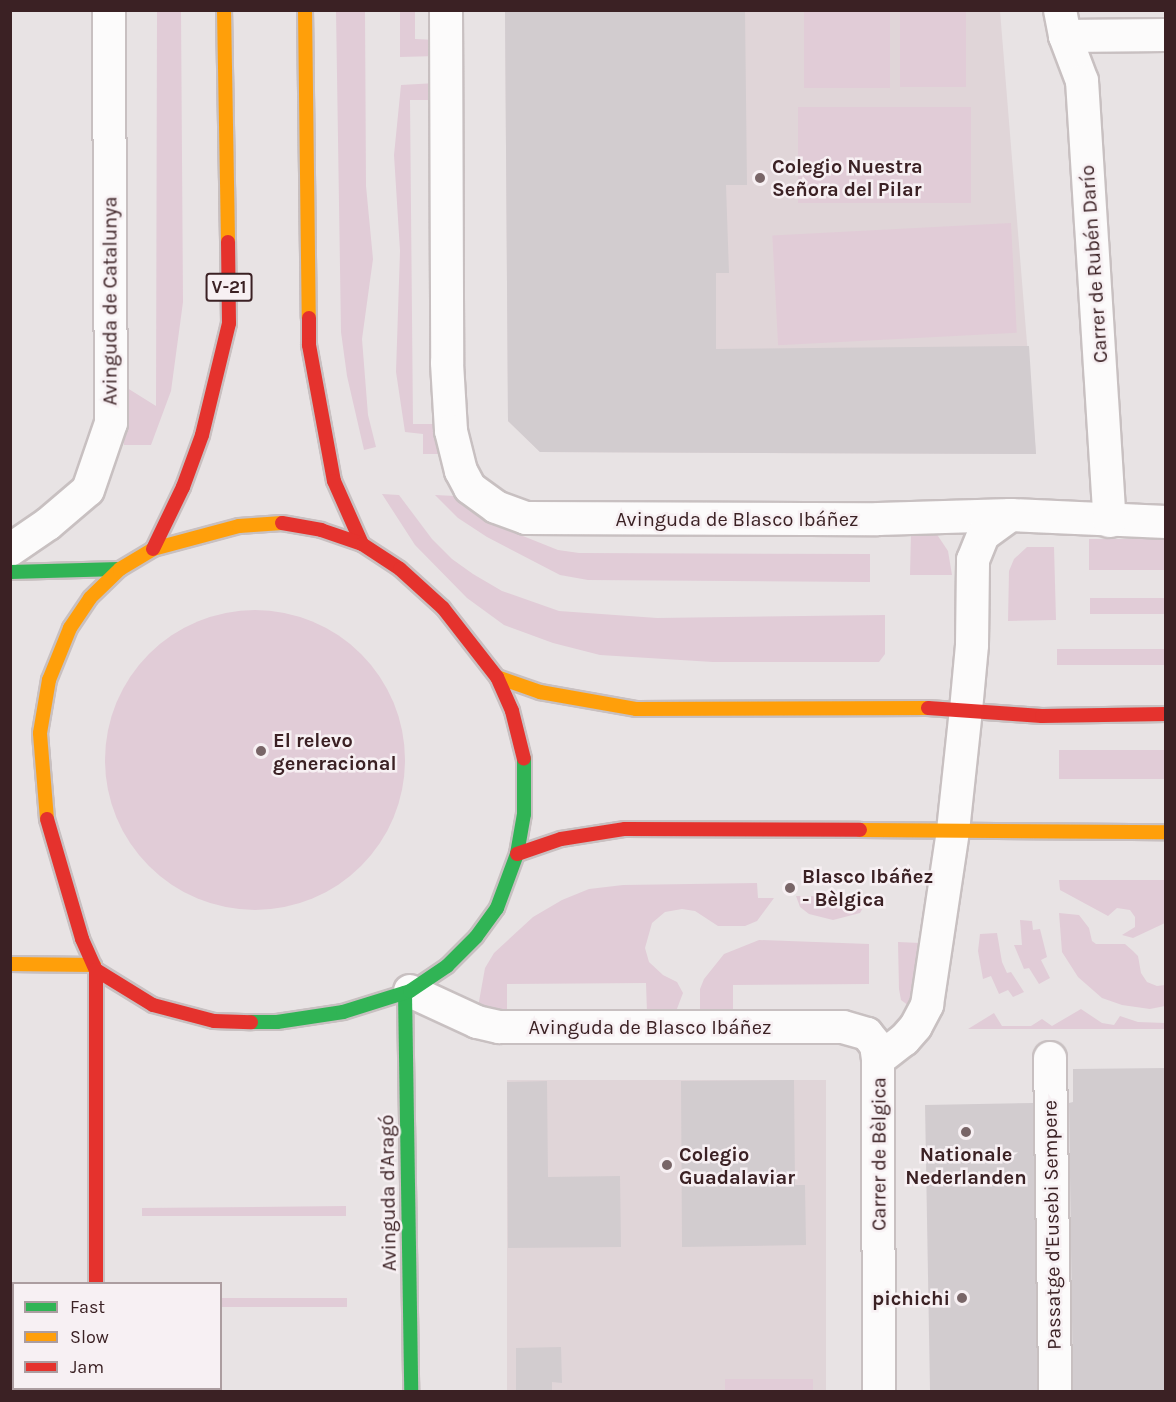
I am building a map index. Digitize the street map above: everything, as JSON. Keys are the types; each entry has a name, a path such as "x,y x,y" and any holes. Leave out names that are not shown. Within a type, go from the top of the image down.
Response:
{"main road":[{"name":"V-21","path":"153,549 183,487 202,435 229,322 224,10"},
{"path":"305,10 309,345 334,481 362,544"},
{"path":"10,964 95,967 153,1005 214,1021 277,1022 343,1012 408,992 447,966 476,937 497,908 518,854 525,796 525,762 519,730 497,677 443,608 400,568 362,544 321,530 282,523 239,526 153,549 120,569 90,598 70,628 49,680 40,733 44,810 76,920 95,967 96,1282"},
{"path":"10,572 120,569"},
{"path":"497,677 540,692 636,709 966,710 1042,716 1166,714"},
{"path":"518,854 561,839 626,829 1166,832"},
{"name":"Avinguda d'Aragó","path":"408,992 411,1392"}],"street":[{"name":"Avinguda de Catalunya","path":"10,550 48,524 88,490 111,423 109,10"},
{"name":"Avinguda de Blasco Ibáñez","path":"446,10 448,375 451,431 461,471 470,488 496,507 526,518 878,519 1011,515 1166,522"},
{"path":"1062,23 1166,36"},
{"name":"Carrer de Rubén Darío","path":"1062,23 1082,81 1110,521"},
{"path":"953,831 972,645 973,560 984,535 1011,515"},
{"name":"Carrer de Bèlgica","path":"879,1392 878,1060 904,1040 916,1026 927,1005 953,831"},
{"name":"Avinguda de Blasco Ibáñez","path":"408,992 477,1022 499,1027 843,1027 867,1034 876,1045 878,1060"},
{"name":"Passatge d'Eusebi Sempere","path":"1050,1058 1055,1392"}],"shaded area":[{"path":"157,11 181,11 183,302 171,391 151,445 124,445 124,386 156,406"},
{"path":"336,11 365,11 366,186 373,259 362,339 368,415 376,447 364,450 347,376 341,332"},
{"path":"400,11 415,11 415,39 437,40 437,56 400,57"},
{"name":"Colegio Nuestra Señora del Pilar","path":"505,11 1000,11 1036,454 540,452 508,421"},
{"path":"804,11 890,11 890,88 804,88"},
{"path":"900,11 966,11 966,87 900,87"},
{"path":"436,83 436,100 410,100 413,424 439,424 443,454 423,454 423,434 405,432 396,372 400,251 394,155 401,85"},
{"path":"798,107 971,107 971,203 798,203"},
{"path":"1011,223 1017,333 778,345 772,236"},
{"path":"382,494 399,495 432,539 452,559 473,574 502,591 559,611 657,618 885,615 885,654 879,662 713,662 600,655 553,643 504,625 467,598 415,545"},
{"path":"435,495 455,496 503,528 558,550 579,553 870,554 870,582 588,580 560,575 487,537 458,518"},
{"path":"911,533 936,533 948,551 952,575 910,575"},
{"path":"1089,539 1165,539 1165,570 1089,570"},
{"path":"1027,547 1054,547 1056,620 1008,621 1009,571 1014,559"},
{"path":"1090,598 1165,598 1165,614 1090,614"},
{"path":"255,610 284,613 312,622 326,628 361,654 387,689 393,703 402,731 405,760 402,789 393,817 387,831 361,866 326,892 312,898 284,907 255,910 226,907 198,898 184,892 149,866 123,831 117,817 108,789 105,760 108,731 117,703 123,689 149,654 184,628 198,622 226,613"},
{"path":"1057,649 1165,649 1165,665 1057,665"},
{"path":"1059,750 1165,750 1165,779 1059,779"},
{"path":"1059,880 1165,880 1165,923 1133,938 1122,935 1135,927 1135,917 1130,910 1117,908 1108,916 1060,890"},
{"path":"757,883 758,898 774,898 757,921 745,926 718,926 695,911 682,909 665,912 652,923 645,948 649,962 663,975 677,982 683,993 675,1014 647,1013 646,983 507,984 507,1014 478,1007 485,968 494,953 533,917 562,900 589,889 623,885"},
{"path":"796,896 869,897 860,913 833,920 809,914 800,907"},
{"path":"1059,913 1079,915 1089,928 1092,941 1096,944 1125,944 1133,951 1138,956 1141,973 1147,982 1157,986 1165,985 1165,1006 1150,1009 1122,1005 1102,998 1078,977 1062,952"},
{"path":"1020,920 1032,921 1033,930 1040,929 1047,957 1041,960 1050,978 1039,984 1029,968 1024,969 1014,945 1022,945"},
{"path":"997,933 1002,962 1007,973 1011,972 1024,992 1013,997 1008,990 999,994 991,976 983,979 978,951 980,934"},
{"path":"759,940 869,944 869,984 733,985 733,1015 700,1015 700,989 704,979 724,954"},
{"path":"898,942 920,943 909,1006 901,1000 899,989"},
{"path":"1081,1009 1102,1023 1114,1025 1120,1016 1138,1022 1165,1023 1165,1029 968,1029 994,1013 1002,1026 1031,1026 1042,1019 1052,1026"},
{"name":"Colegio Guadalaviar","path":"507,1080 826,1080 826,1391 507,1391"},
{"path":"346,1206 346,1216 142,1216 142,1208"},
{"path":"222,1298 347,1298 347,1307 222,1307"},
{"path":"725,1379 813,1379 813,1391 725,1391"}],"building":[{"path":"505,10 745,10 747,185 726,185 729,273 716,273 716,349 1029,346 1036,454 540,452 508,421"},
{"path":"1166,1068 1166,1392 1073,1392 1069,1103 1073,1102 1073,1069"},
{"path":"794,1080 795,1185 805,1185 806,1245 682,1247 681,1081"},
{"path":"547,1081 548,1177 620,1176 621,1247 508,1248 507,1082"},
{"path":"1033,1103 1038,1392 930,1392 925,1105"},
{"path":"561,1347 562,1383 552,1382 552,1392 516,1392 516,1348"}],"traffic: fast":[{"path":"10,572 120,569"},
{"path":"251,1022 277,1022 343,1012 410,991 447,966 476,937 497,908 517,854 524,814 524,759"},
{"path":"405,993 411,1392"}],"traffic: slow":[{"path":"224,10 228,242"},
{"path":"305,10 309,318"},
{"path":"47,819 40,733 49,680 70,628 90,598 120,569 153,549 239,526 282,523"},
{"path":"497,677 540,692 636,709 928,708"},
{"path":"860,830 1166,832"},
{"path":"10,964 94,965"}],"traffic: jam":[{"path":"153,549 183,487 202,435 229,323 228,242"},
{"path":"309,318 309,345 334,481 362,544"},
{"path":"282,523 321,530 362,544 400,569 443,608 497,677 512,711 524,759"},
{"path":"928,708 1042,716 1166,714"},
{"path":"47,819 82,939 96,970 153,1005 214,1021 251,1022"},
{"path":"517,854 561,839 625,829 860,830"},
{"path":"96,970 96,1282"}],"place":[{"name":"Colegio Nuestra Señora del Pilar","path":"760,178"},
{"name":"El relevo generacional","path":"261,751"},
{"name":"Blasco Ibáñez - Bèlgica","path":"790,888"},
{"name":"Nationale Nederlanden","path":"966,1132"},
{"name":"Colegio Guadalaviar","path":"667,1165"},
{"name":"pichichi","path":"962,1298"}]}
